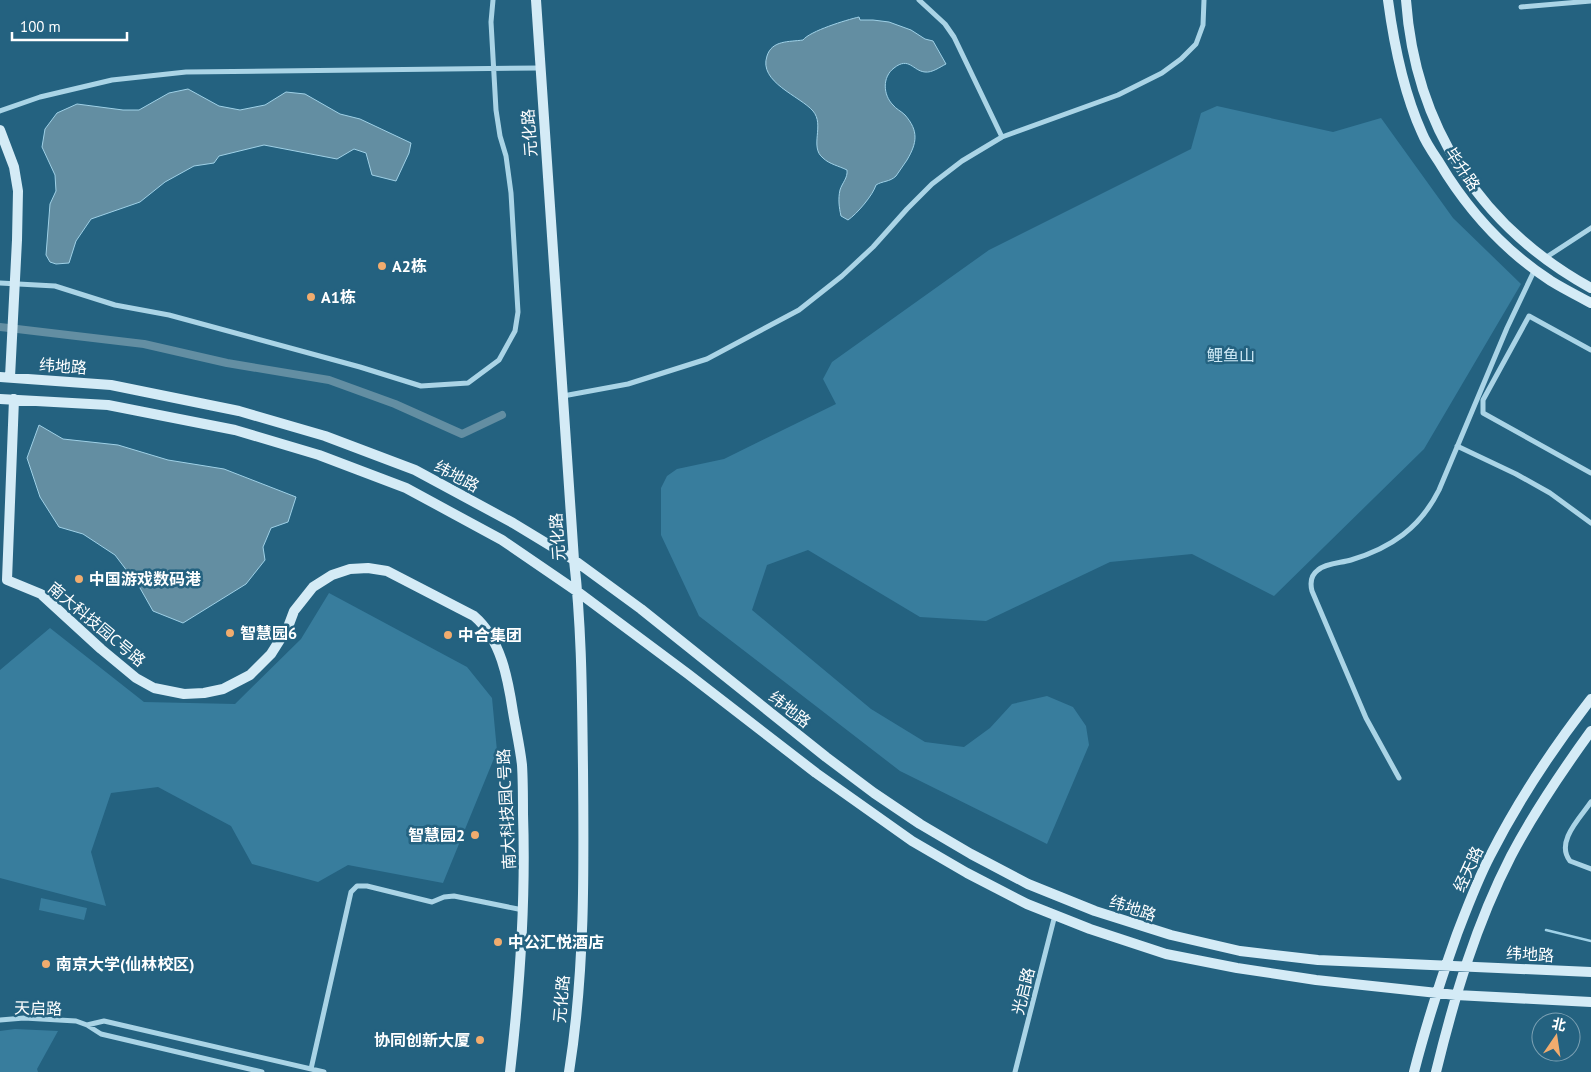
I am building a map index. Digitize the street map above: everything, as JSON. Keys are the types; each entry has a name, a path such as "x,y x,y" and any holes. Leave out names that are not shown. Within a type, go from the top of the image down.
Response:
{"main road":[{"name":"元化路","path":"536,0 562,396 578,592 582,681 584,833 578,985 569,1072"},
{"name":"毕升路","path":"1388,0 1394,40 1406,90 1422,134 1449,180 1484,225 1505,245 1550,280 1591,303"},
{"name":"毕升路","path":"1406,0 1413,53 1425,93 1445,143 1458,167 1489,207 1515,233 1545,258 1591,288"},
{"path":"0,130 14,167 18,191 11,351 5,377"},
{"name":"纬地路","path":"5,377 111,385 239,411 325,436 415,470 513,523 574,560 641,609 874,793 920,824 1028,884 1095,911 1171,935 1240,951 1318,960 1591,972"},
{"name":"纬地路","path":"0,399 108,405 234,430 318,454 406,488 502,540 578,592 816,773 912,841 967,873 1027,904 1055,916 1166,954 1237,968 1316,980 1456,995 1591,1002"},
{"name":"南大科技园C号路","path":"14,399 4,581 42,594 101,649 136,678 159,689 184,694 204,693 233,685 250,675 271,654 288,627 294,611 313,587 332,575 350,569 368,568 387,571 474,616 490,633 503,666 510,691 520,755 525,860 520,975 510,1072"},
{"name":"经天路","path":"1414,1072 1436,993 1468,905 1489,857 1547,761 1591,699"},
{"name":"经天路","path":"1436,1072 1456,995 1485,912 1532,818 1591,731"}],"street":[{"path":"0,283 55,286 115,305 169,315 360,367 421,386 468,383 499,360 515,331 518,312 511,193 506,156 500,136 496,110 491,22 493,0"},
{"path":"919,0 945,24 954,37 1002,137"},
{"path":"562,396 628,384 707,359 799,310 842,276 873,247 932,184 962,161 1002,137 1118,96 1162,72 1181,59 1196,44 1204,25 1204,0"},
{"path":"1521,7 1591,1"},
{"path":"0,111 40,97 112,80 186,72 540,68"},
{"path":"1545,258 1591,228"},
{"path":"1399,778 1366,718 1312,591 1312,579 1315,572 1322,567 1366,555 1390,543 1413,527 1434,499 1507,328 1535,268"},
{"path":"1591,350 1529,316 1483,400 1483,413 1591,473"},
{"path":"1457,446 1516,474 1550,493 1591,523"},
{"path":"1591,802 1568,836 1565,849 1570,861 1591,868"},
{"path":"310,1069 351,892 357,886 367,886 432,902 454,896 523,910"},
{"name":"光启路","path":"1015,1072 1055,916"},
{"name":"天启路","path":"0,1020 24,1018 76,1021 101,1034 262,1072"},
{"path":"86,1025 104,1021 324,1072"}],"green space":[{"name":"鲤鱼山","path":"1217,106 1333,132 1381,118 1453,218 1521,284 1424,449 1274,596 1192,554 1110,562 986,621 920,617 808,550 767,565 752,610 871,709 925,742 964,747 990,728 1012,704 1047,696 1073,707 1086,726 1089,745 1047,844 900,771 699,616 661,535 661,488 667,476 677,469 724,459 836,404 823,379 832,362 989,250 1191,149 1201,113"},
{"path":"329,593 467,667 492,698 497,751 443,883 348,865 318,882 252,864 231,826 158,787 111,793 91,852 106,906 0,878 0,670 50,628 144,702 235,704 301,639"},
{"path":"41,898 87,908 84,920 39,910"},
{"path":"15,1029 58,1031 37,1069 38,1072 0,1072 0,1031"}],"shaded area":[{"path":"859,17 860,20 889,22 933,41 946,64 928,72 903,63 894,68 887,76 885,86 887,96 913,126 915,137 913,148 896,176 876,185 864,204 848,220 841,216 839,206 840,190 846,178 847,170 828,162 819,153 817,148 818,123 813,111 774,81 766,65 769,51 777,44 803,40 837,23"},
{"path":"188,89 219,106 240,110 265,105 286,92 305,94 340,114 360,119 411,143 409,153 396,181 372,175 366,153 354,149 337,159 264,145 219,156 214,163 194,166 165,182 140,202 91,219 76,241 69,263 56,264 50,262 46,255 50,204 56,191 55,175 42,147 45,129 57,113 77,104 123,110 139,110 169,93"},
{"path":"39,425 63,439 118,445 168,460 224,469 296,497 288,522 271,528 263,547 265,560 246,584 183,623 153,611 140,588 115,555 83,534 59,527 40,497 27,458"}],"waterway":[{"path":"0,327 144,344 227,363 329,380 395,404 462,434 502,415"},
{"path":"1546,930 1591,941"}],"place":[{"name":"A2栋","path":"382,266"},
{"name":"A1栋","path":"311,297"},
{"name":"中国游戏数码港","path":"79,579"},
{"name":"智慧园6","path":"230,633"},
{"name":"中合集团","path":"448,635"},
{"name":"智慧园2","path":"475,835"},
{"name":"中公汇悦酒店","path":"498,942"},
{"name":"南京大学(仙林校区)","path":"46,964"},
{"name":"协同创新大厦","path":"480,1040"}]}
